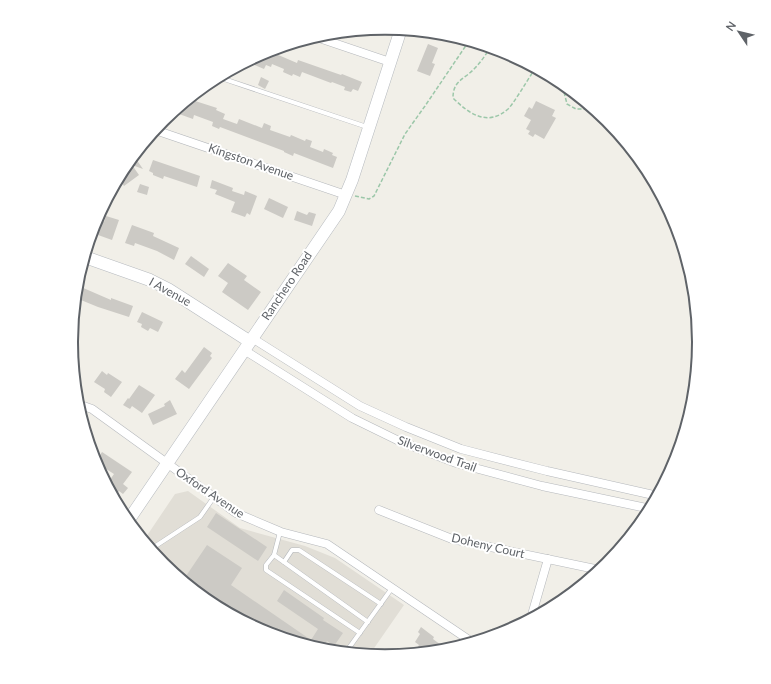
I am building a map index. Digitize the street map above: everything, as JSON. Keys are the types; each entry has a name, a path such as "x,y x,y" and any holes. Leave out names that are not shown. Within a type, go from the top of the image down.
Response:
{"main road":[{"name":"Ranchero Road","path":"132,515 335,216 346,195 370,128 399,36"},
{"name":"I Avenue","path":"90,259 150,280 168,289 248,343"}],"street":[{"path":"329,41 390,62"},
{"name":"Kingston Avenue","path":"162,132 346,195"},
{"name":"Silverwood Trail","path":"248,343 360,406 461,449 546,471 652,495"},
{"name":"Silverwood Trail","path":"248,343 352,418 399,441 463,465 542,486 644,508"},
{"name":"Oxford Avenue","path":"85,407 92,409 236,513 280,531 327,544 465,639"},
{"name":"Doheny Court","path":"379,510 452,539 593,568"},
{"path":"533,611 548,559"}],"lane":[{"path":"226,80 370,128"},
{"path":"156,546 200,517 214,498"},
{"path":"280,531 274,555 266,565 266,570 360,633"},
{"path":"284,562 292,550 299,550 381,604"},
{"path":"274,555 368,622"},
{"path":"350,647 392,588"}],"path":[{"path":"346,195 368,199 374,196 410,124 425,106 466,45"},
{"path":"487,52 474,69 456,84 453,91 453,98 464,109 473,114 488,118 498,116 509,108 532,73"},
{"path":"564,93 567,104 576,109 586,109"}],"shaded area":[{"path":"188,491 240,528 305,546 335,558 404,605 374,648 345,646 306,639 268,626 232,608 199,586 168,559 147,535 175,494"}],"building":[{"path":"428,44 438,48 432,63 435,64 430,76 417,71"},
{"path":"277,55 297,63 298,60 362,82 358,91 353,89 351,92 344,90 345,87 302,72 300,77 293,74 292,76 283,72 284,69 272,64 271,67 266,65 264,69 254,65"},
{"path":"261,77 269,81 265,89 258,85"},
{"path":"195,101 217,108 216,110 225,114 223,119 237,124 239,119 262,128 264,123 271,126 270,130 290,137 291,135 305,141 306,139 312,141 310,147 323,152 324,149 333,153 332,155 337,157 333,168 294,153 293,156 284,151 220,127 219,129 212,126 213,122 194,115 193,119 180,114"},
{"path":"536,101 555,110 552,116 556,118 544,139 535,134 533,137 528,134 530,131 526,129 531,120 524,116 529,107 532,109"},
{"path":"153,160 200,176 197,187 164,176 163,179 153,175 153,173 149,171"},
{"path":"137,161 143,169 134,166"},
{"path":"133,167 139,175 124,186 123,184"},
{"path":"212,180 233,188 232,191 244,195 245,191 257,196 250,215 247,213 245,217 231,212 235,202 215,194 217,190 210,188"},
{"path":"140,184 149,187 147,195 137,192"},
{"path":"269,198 288,207 283,218 264,209"},
{"path":"297,211 307,215 309,212 316,214 312,226 294,220"},
{"path":"106,216 119,220 112,240 98,235"},
{"path":"132,225 154,233 153,236 179,248 174,260 157,251 135,243 134,246 125,243"},
{"path":"191,256 209,269 204,277 185,264"},
{"path":"228,263 247,276 244,280 261,292 248,310 222,292 228,283 218,276"},
{"path":"83,288 111,300 111,298 133,306 129,317 81,300"},
{"path":"142,312 163,322 158,332 150,328 148,331 141,327 142,324 137,322"},
{"path":"204,347 212,353 210,356 212,358 189,389 175,379 182,370 185,373"},
{"path":"102,371 122,382 111,397 104,392 105,389 94,382"},
{"path":"139,385 155,395 142,413 132,406 130,409 123,405"},
{"path":"170,400 177,414 153,425 148,414 165,406 164,404"},
{"path":"102,452 132,472 123,484 128,488 123,494 119,491 118,492 111,479 114,474 106,469 100,455"},
{"path":"216,513 267,547 258,561 207,527"},
{"path":"207,545 242,568 231,585 311,640 268,626 232,608 186,576"},
{"path":"284,590 324,618 323,620 343,633 335,644 327,641 326,643 311,640 318,629 277,601"},
{"path":"421,627 434,637 433,639 439,644 418,647 419,645 415,642 420,634 418,632"}]}
